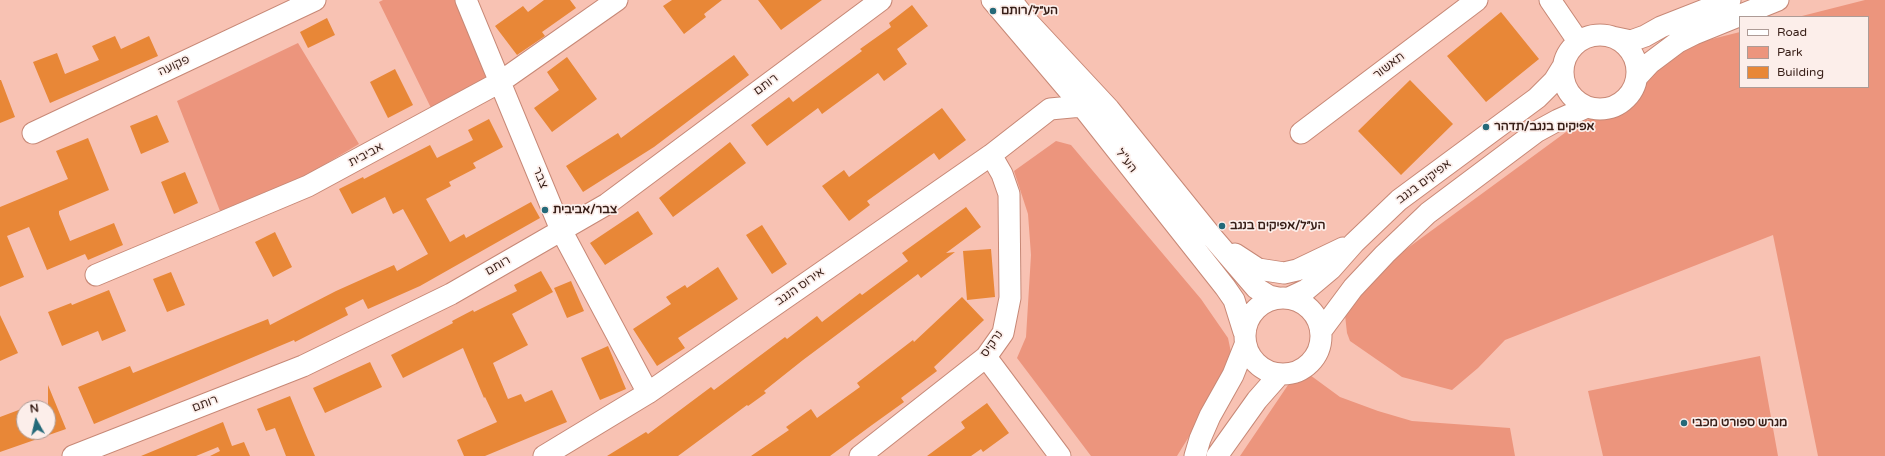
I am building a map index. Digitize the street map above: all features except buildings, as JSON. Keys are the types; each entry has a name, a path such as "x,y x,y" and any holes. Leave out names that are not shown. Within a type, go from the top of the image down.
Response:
{"street":[{"name":"פקועה","path":"33,133 315,0"},
{"name":"צבר","path":"466,0 561,230 648,393"},
{"name":"אביבית","path":"96,275 308,186 500,82 617,0"},
{"name":"רותם","path":"72,456 303,366 450,294 607,204 881,0"},
{"name":"הע\"ל","path":"992,0 1082,106 1225,287 1234,300 1245,338"},
{"name":"הע\"ל","path":"1011,0 1028,22 1109,109 1213,238 1256,288 1269,296 1283,298"},
{"name":"תאשור","path":"1301,133 1477,0"},
{"path":"1550,0 1578,41"},
{"path":"1730,0 1661,27 1645,36 1631,41 1594,34 1578,41 1572,46 1565,56 1562,68 1563,81 1568,92 1576,101 1587,107 1598,109 1609,108 1619,104 1631,92 1637,77 1650,63 1678,42 1701,30 1778,0"},
{"path":"1610,36 1618,39 1628,46 1634,56 1637,66 1637,77"},
{"name":"אפיקים בנגב","path":"1283,298 1306,290 1331,269 1354,243 1399,200 1537,98 1554,81 1562,68"},
{"path":"1059,79 1050,109 1082,106"},
{"path":"1321,331 1353,288 1385,254 1428,213 1536,132 1587,107"},
{"name":"אירוס הנגב","path":"544,456 648,393 990,155 1050,109"},
{"name":"נרקיס","path":"860,456 986,357 1003,333 1010,298 1009,194 1002,174 990,155"},
{"path":"1213,238 1258,269 1284,273 1297,270 1354,243"},
{"path":"1195,456 1200,439 1210,416 1233,374 1245,338 1248,320 1255,309 1266,302 1283,298 1300,302 1311,309 1318,319 1322,342 1318,354 1311,363 1302,370 1291,374 1279,375 1267,372 1257,365 1249,356 1245,338"},
{"path":"986,357 1060,456"},
{"path":"1216,456 1257,400 1279,375"}],"green space":[{"path":"383,0 456,0 488,79 432,110 379,2"},
{"path":"1865,0 1885,0 1885,456 1818,456 1773,235 1505,340 1478,368 1452,390 1402,377 1350,341 1347,333 1345,315 1390,261 1577,124 1586,120 1617,113 1629,107 1639,97 1647,80 1684,46 1739,32 1739,88 1869,88 1869,16 1802,16"},
{"path":"298,43 359,144 307,175 220,211 177,101"},
{"path":"1056,141 1071,145 1201,299 1228,338 1233,362 1221,385 1177,456 1091,456 1017,358 1026,337 1031,255 1028,214 1014,171"},
{"name":"מגרש ספורט מכבי","path":"1760,356 1778,456 1603,456 1588,391"},
{"path":"1310,375 1340,397 1378,411 1412,421 1510,428 1515,456 1240,456 1288,385"}],"place":[{"name":"הע״ל/רותם","path":"993,11"},
{"name":"אפיקים בנגב/תדהר","path":"1486,127"},
{"name":"צבר/אביבית","path":"545,210"},
{"name":"הע״ל/אפיקים בנגב","path":"1222,226"},
{"name":"מגרש ספורט מכבי","path":"1684,423"}]}
